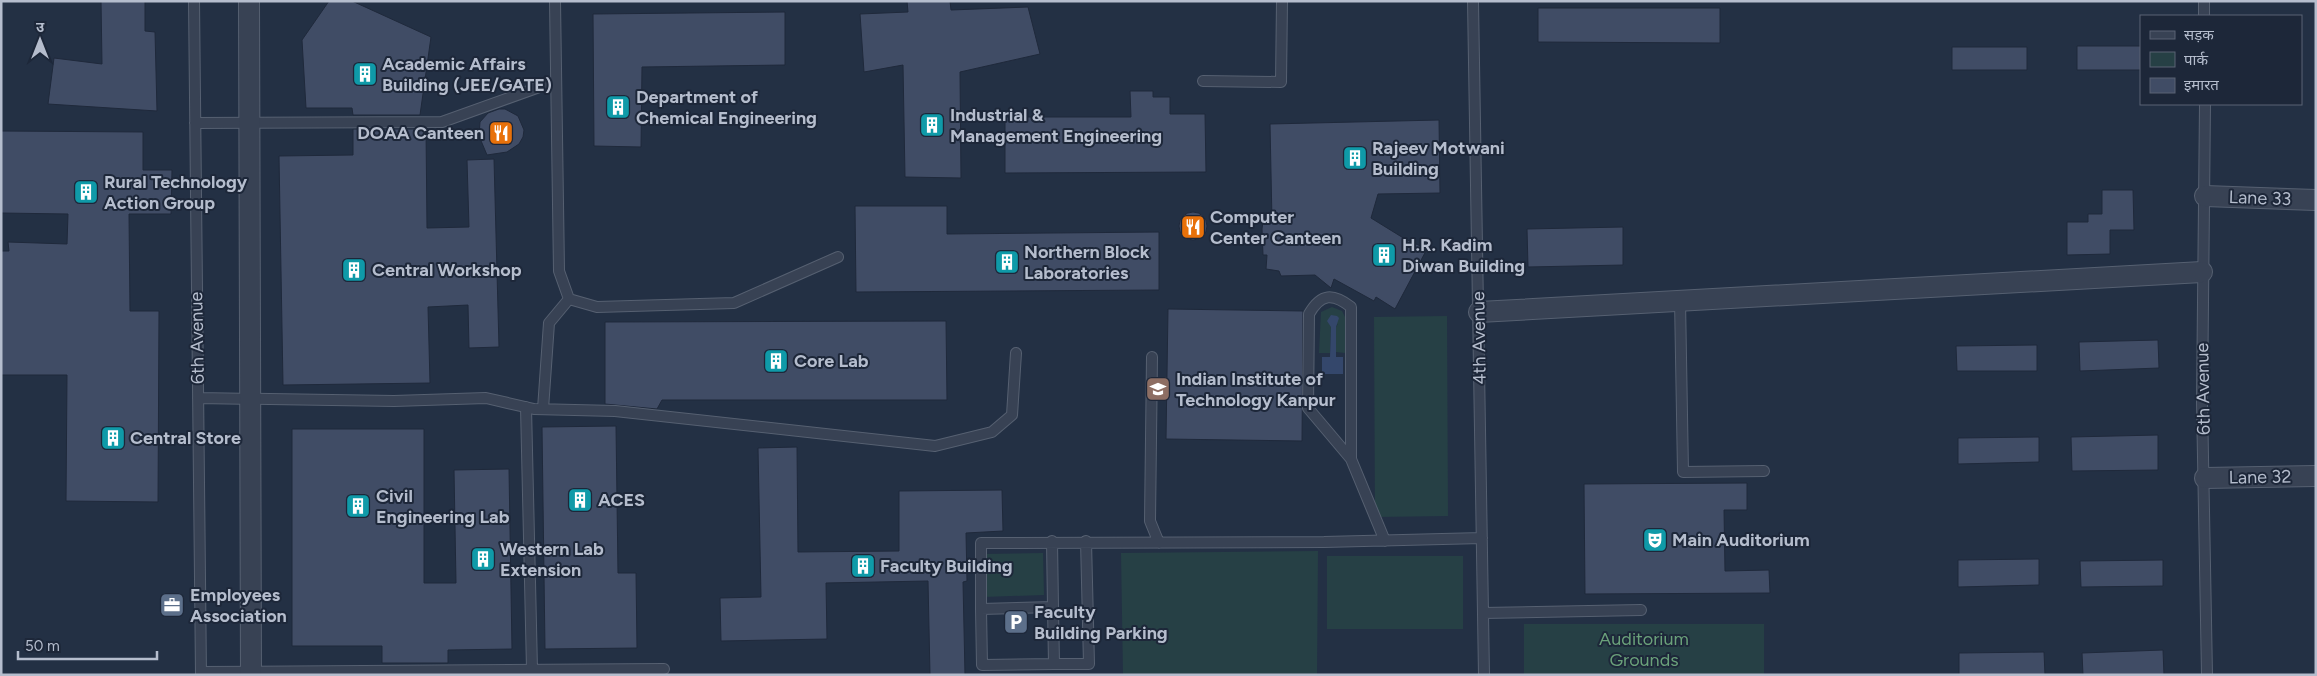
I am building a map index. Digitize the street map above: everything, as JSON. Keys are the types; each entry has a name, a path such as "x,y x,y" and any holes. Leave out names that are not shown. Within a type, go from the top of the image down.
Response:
{"street":[{"path":"249,1 250,673"},
{"name":"Lane 33","path":"2205,196 2316,200"},
{"path":"1479,312 2202,272"},
{"name":"Lane 32","path":"2205,478 2316,476"}],"lane":[{"name":"6th Avenue","path":"194,1 201,674"},
{"path":"555,1 559,271 569,299"},
{"path":"1203,81 1281,82 1282,1"},
{"name":"4th Avenue","path":"1473,1 1484,675"},
{"path":"2204,1 2204,15"},
{"path":"195,123 442,122 556,81"},
{"name":"6th Avenue","path":"2205,105 2202,402 2205,478 2207,675"},
{"path":"569,299 597,307 734,303 838,257"},
{"path":"1351,459 1351,307 1339,298 1324,298 1315,302 1309,314 1308,408 1351,459 1385,541"},
{"path":"543,409 549,323 569,299"},
{"path":"1680,300 1683,472 1764,471"},
{"path":"198,398 394,401 486,398 543,409 615,411 935,446 992,432 1012,415 1016,353"},
{"path":"1152,357 1150,521 1159,543"},
{"path":"526,407 532,669"},
{"path":"1086,541 1089,664 982,665 981,543 1052,541 1086,541 1159,543 1385,541 1482,538"},
{"path":"1052,541 1054,664"},
{"path":"981,609 1053,607"},
{"path":"1483,613 1641,610"},
{"path":"201,674 664,669"}],"green space":[{"path":"1332,307 1342,311 1345,317 1345,353 1336,352 1336,327 1338,324 1331,327 1330,353 1319,353 1321,312"},
{"path":"1447,316 1448,516 1375,517 1374,317"},
{"path":"1318,551 1317,675 1123,675 1121,553"},
{"path":"1043,553 1044,595 983,597 983,554"},
{"path":"1327,556 1463,556 1463,629 1327,629"},
{"name":"Auditorium Grounds","path":"1524,624 1764,624 1764,675 1524,675"}],"water":[{"path":"1331,315 1339,318 1336,327 1336,357 1343,357 1343,374 1322,374 1322,357 1330,357 1331,327 1327,321"}],"building":[{"path":"101,1 145,1 145,31 155,32 157,111 48,104 54,58 102,64"},
{"name":"Academic Affairs Building (JEE/GATE)","path":"329,1 352,1 431,37 420,115 353,115 352,108 306,108 302,40"},
{"name":"Industrial & Management Engineering","path":"907,1 950,1 951,10 1028,7 1040,54 960,72 961,178 905,177 903,65 864,72 860,14 908,12"},
{"path":"1538,8 1720,8 1720,43 1538,42"},
{"name":"Department of Chemical Engineering","path":"785,12 785,65 642,67 641,147 594,146 593,14"},
{"path":"2077,46 2140,46 2140,70 2077,70"},
{"path":"1952,47 2027,47 2027,70 1952,70"},
{"path":"1130,91 1153,91 1153,97 1170,97 1170,114 1205,114 1206,172 1005,173 1005,117 1131,117"},
{"name":"DOAA Canteen","path":"505,109 518,116 524,130 523,137 519,144 507,152 487,155 479,136 480,122 488,113"},
{"path":"1439,120 1440,193 1378,194 1371,218 1405,239 1427,249 1395,309 1376,297 1374,301 1334,279 1331,288 1315,275 1281,276 1279,271 1266,269 1267,255 1263,255 1262,229 1263,221 1272,222 1270,124"},
{"name":"Central Workshop","path":"353,129 426,129 427,228 469,227 467,160 494,159 499,347 469,348 468,305 428,307 430,383 283,385 279,156 353,155"},
{"path":"1,131 143,132 143,170 172,170 171,214 129,214 130,311 159,311 158,502 66,501 67,375 1,375 1,251 9,251 8,242 67,244 68,214 1,213"},
{"path":"2102,190 2133,190 2134,230 2110,230 2110,254 2067,255 2067,222 2088,222 2088,214 2102,214"},
{"name":"Northern Block Laboratories","path":"855,206 947,206 947,234 1159,232 1159,290 856,292"},
{"name":"Computer Center Canteen","path":"1193,212 1203,216 1207,226 1203,236 1193,240 1183,236 1179,226 1183,216"},
{"path":"1623,227 1623,265 1528,267 1527,229"},
{"path":"1168,309 1303,311 1302,441 1166,439"},
{"name":"Core Lab","path":"946,321 947,400 662,400 657,409 605,404 605,322"},
{"path":"2158,340 2159,368 2080,371 2079,342"},
{"path":"2037,345 2037,371 1957,371 1956,346"},
{"name":"ACES","path":"616,426 618,573 636,573 637,648 545,649 542,427"},
{"name":"Civil Engineering Lab","path":"292,429 424,429 424,583 456,583 454,470 509,469 512,649 448,650 448,663 382,663 382,646 292,646"},
{"path":"2158,435 2158,470 2072,471 2071,437"},
{"path":"2039,437 2039,462 1958,464 1958,438"},
{"name":"Faculty Building","path":"797,447 798,552 899,551 899,491 1002,490 1003,531 966,533 967,581 963,582 965,675 930,675 928,581 826,583 827,639 721,641 720,598 761,597 758,448"},
{"name":"Main Auditorium","path":"1747,483 1747,510 1724,510 1725,571 1769,570 1770,593 1585,594 1584,484"},
{"path":"2039,559 2039,585 1958,587 1958,560"},
{"path":"2163,560 2163,586 2081,587 2080,561"},
{"path":"2163,650 2164,675 2083,675 2082,653"},
{"path":"2044,652 2045,675 1959,675 1959,653"}],"place":[{"name":"Academic Affairs Building (JEE/GATE)","path":"365,74"},
{"name":"Department of Chemical Engineering","path":"618,107"},
{"name":"Industrial & Management Engineering","path":"932,125"},
{"name":"DOAA Canteen","path":"501,133"},
{"name":"Rajeev Motwani Building","path":"1355,158"},
{"name":"Rural Technology Action Group","path":"86,192"},
{"name":"Computer Center Canteen","path":"1193,227"},
{"name":"H.R. Kadim Diwan Building","path":"1384,255"},
{"name":"Northern Block Laboratories","path":"1007,262"},
{"name":"Central Workshop","path":"354,270"},
{"name":"Core Lab","path":"776,361"},
{"name":"Indian Institute of Technology Kanpur","path":"1158,389"},
{"name":"Central Store","path":"113,438"},
{"name":"ACES","path":"580,500"},
{"name":"Civil Engineering Lab","path":"358,506"},
{"name":"Main Auditorium","path":"1655,540"},
{"name":"Western Lab Extension","path":"483,559"},
{"name":"Faculty Building","path":"863,566"},
{"name":"Employees Association","path":"172,605"},
{"name":"Faculty Building Parking","path":"1016,622"}]}
